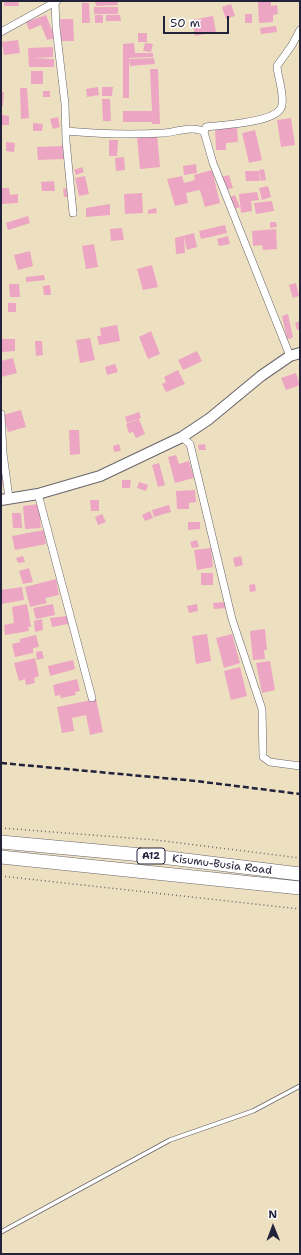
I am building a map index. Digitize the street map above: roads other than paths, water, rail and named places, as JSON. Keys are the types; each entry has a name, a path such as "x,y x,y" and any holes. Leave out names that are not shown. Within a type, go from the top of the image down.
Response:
{"highway":[{"name":"Kisumu-Busia Road","path":"1,842 153,856 300,874"},
{"name":"Kisumu-Busia Road","path":"1,857 300,888"}],"main road":[{"path":"5,499 38,494 100,476 182,437 209,419 261,376 295,354"}],"street":[{"path":"1,32 56,2 56,27 65,104 73,213"},
{"path":"295,354 213,163 204,132 206,127 270,118 280,111 282,107 282,93 277,66 292,45 300,30"},
{"path":"66,131 98,134 164,133 193,129 204,132"},
{"path":"1,414 5,499"},
{"path":"182,437 190,444 232,619 262,709 263,757 270,762 300,766"},
{"path":"38,494 92,698"}],"lane":[{"path":"1,1232 170,1140 253,1111 300,1086"}],"railway":[{"path":"1,763 196,781 300,794"}]}
